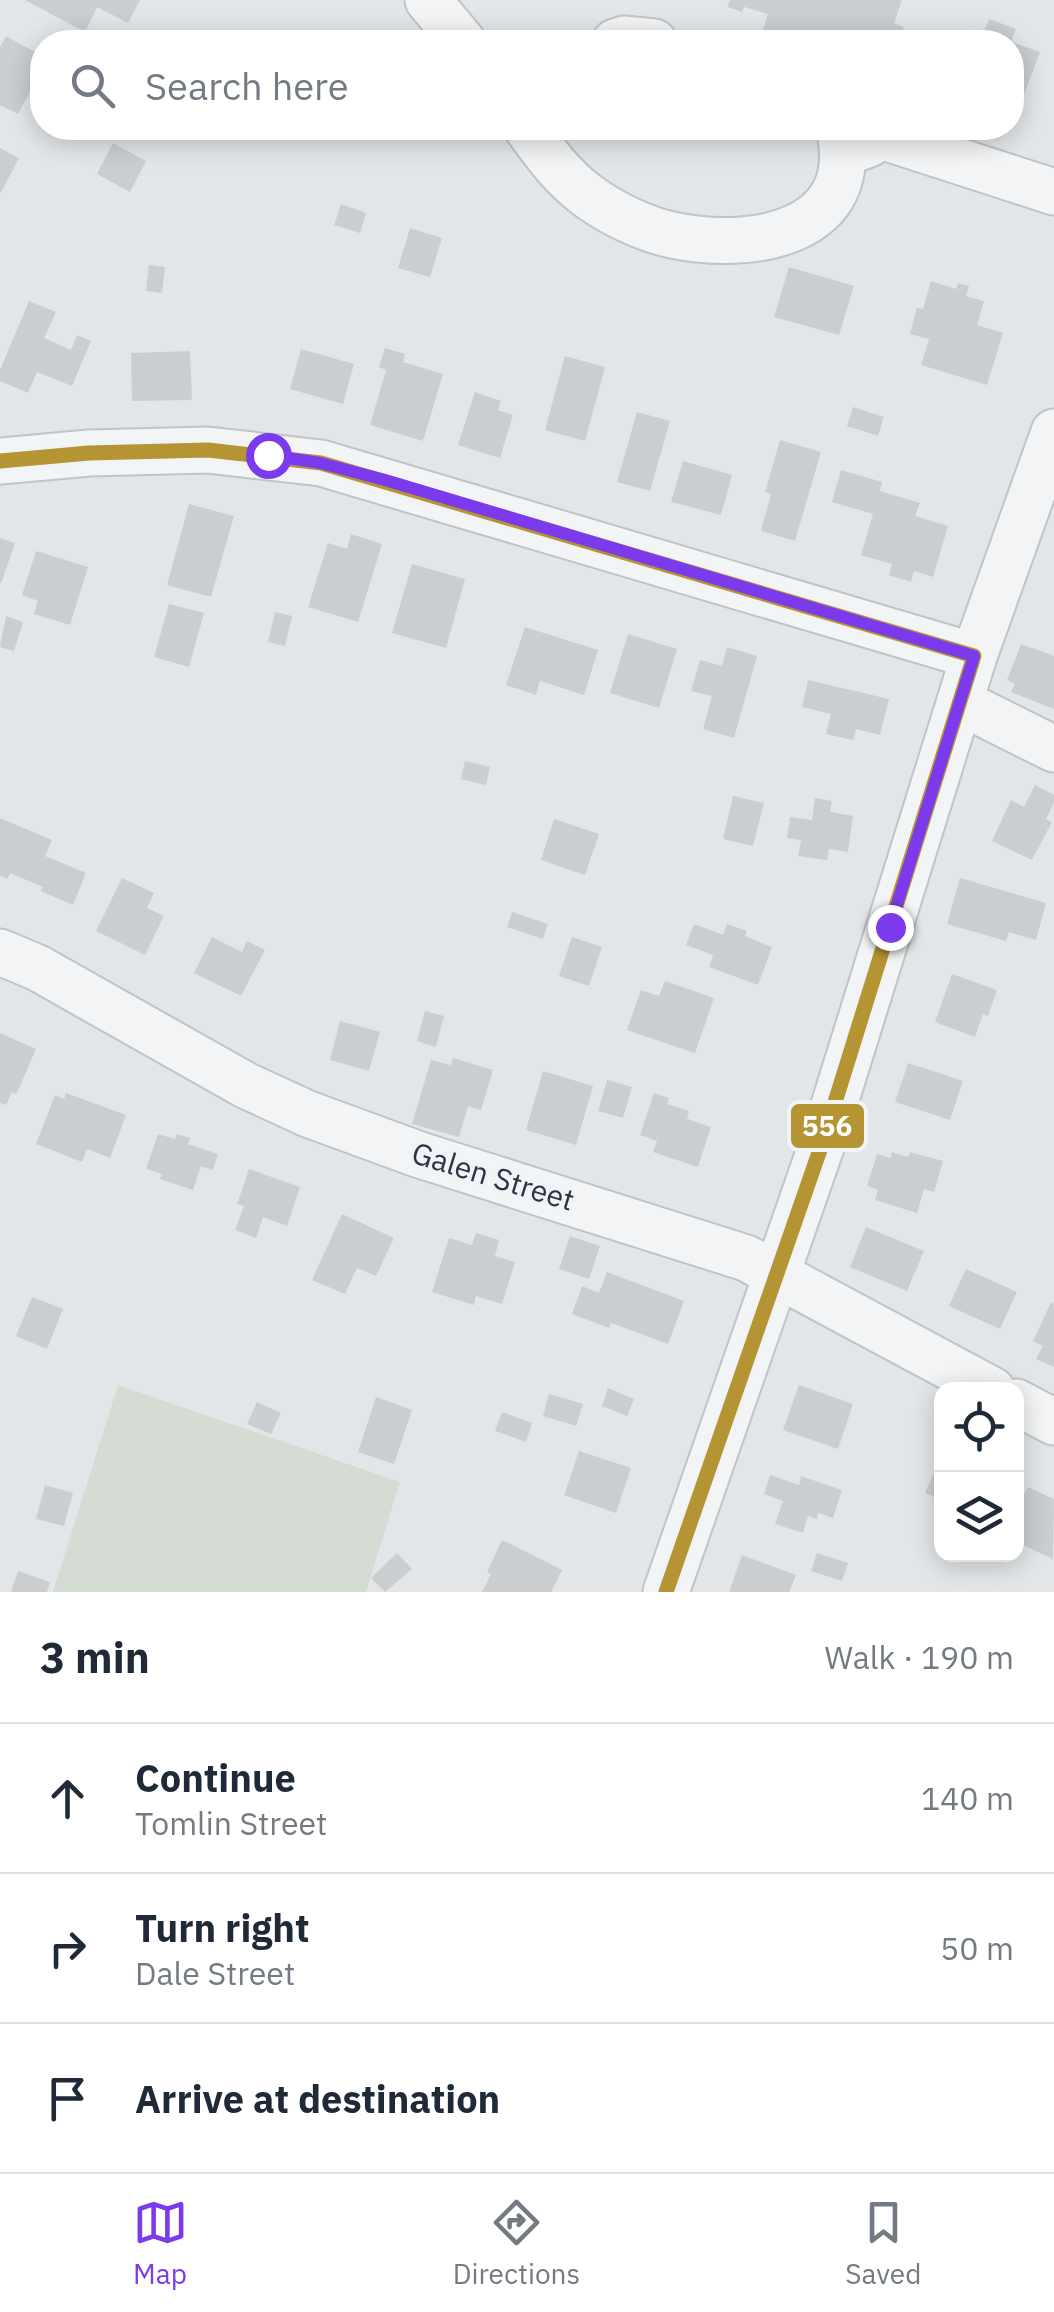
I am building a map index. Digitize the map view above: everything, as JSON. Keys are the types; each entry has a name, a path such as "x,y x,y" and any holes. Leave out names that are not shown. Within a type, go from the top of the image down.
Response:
{"street":[{"path":"428,0 453,30"},
{"path":"535,140 554,166 588,196 623,216 669,234 742,240 782,234 807,224 825,206 840,182 842,140"},
{"path":"894,140 1054,192"},
{"path":"666,1592 778,1275 852,1052 974,656 1054,432"},
{"path":"0,461 89,453 208,450 320,463 974,656"},
{"path":"960,702 1054,748"},
{"name":"Galen Street","path":"0,952 38,968 245,1085 308,1114 420,1155 746,1258 977,1382"},
{"path":"1024,1406 1054,1422"}],"shaded area":[{"path":"118,1385 400,1482 366,1592 53,1592"}],"building":[{"path":"25,0 140,0 128,23 97,7 86,30"},
{"path":"730,0 902,0 894,23 904,27 763,30 768,14 727,7"},
{"path":"989,19 1016,29 1016,30 985,30"},
{"path":"6,36 30,49 30,92 18,114 0,105 0,47"},
{"path":"1024,46 1040,52 1024,94"},
{"path":"113,143 146,161 130,192 97,174"},
{"path":"0,148 19,158 0,194"},
{"path":"341,204 366,213 360,233 334,225"},
{"path":"410,228 442,238 430,277 398,268"},
{"path":"149,265 165,267 162,293 146,291"},
{"path":"789,267 854,286 839,335 774,317"},
{"path":"931,281 956,289 958,283 969,286 966,296 984,301 977,325 1003,333 987,385 921,365 929,339 910,334 917,308 923,309"},
{"path":"29,301 56,312 44,338 71,350 77,335 91,341 72,386 37,372 28,393 0,381 0,370"},
{"path":"385,348 405,354 403,362 443,374 423,441 370,425 386,370 379,367"},
{"path":"301,349 354,364 343,404 290,389"},
{"path":"190,351 192,400 132,401 131,353"},
{"path":"565,356 605,367 585,441 545,430"},
{"path":"475,392 501,401 498,410 513,415 500,458 458,445"},
{"path":"853,407 884,417 878,436 847,426"},
{"path":"637,412 670,421 650,491 617,482"},
{"path":"780,440 821,452 795,541 761,531 771,494 765,492"},
{"path":"683,461 732,475 721,515 671,502"},
{"path":"841,470 882,482 880,491 920,503 915,516 948,526 933,577 914,571 911,582 889,575 892,564 861,555 873,514 832,502"},
{"path":"189,504 234,516 211,597 167,585"},
{"path":"351,534 382,544 358,622 308,607 328,543 347,549"},
{"path":"0,538 15,543 1,583 0,583"},
{"path":"36,551 88,567 70,625 34,614 38,601 22,595"},
{"path":"412,564 465,579 446,648 392,633"},
{"path":"169,604 204,613 189,667 154,657"},
{"path":"275,612 292,616 285,646 268,642"},
{"path":"6,616 23,622 14,651 0,647"},
{"path":"525,627 598,650 584,695 540,681 536,695 506,685"},
{"path":"628,634 677,649 659,708 610,693"},
{"path":"1021,644 1054,656 1054,709 1011,692 1015,684 1007,680"},
{"path":"727,647 757,656 734,738 703,729 712,696 691,691 700,660 722,666"},
{"path":"808,680 889,699 880,735 856,729 853,740 826,734 831,714 802,707"},
{"path":"465,761 490,767 486,785 461,779"},
{"path":"1035,785 1054,795 1054,803 1046,819 1052,822 1032,860 992,841 1011,800 1024,807"},
{"path":"733,796 764,803 753,846 723,839"},
{"path":"815,798 832,801 830,812 853,816 848,852 829,849 827,860 798,856 801,840 787,838 790,817 812,820"},
{"path":"0,818 52,840 45,856 86,873 73,905 10,873 7,879 0,876"},
{"path":"554,819 599,834 585,875 541,860"},
{"path":"122,878 154,893 147,908 164,916 145,955 96,931"},
{"path":"960,878 1046,903 1036,940 1009,932 1006,941 947,924"},
{"path":"512,912 548,924 543,939 507,927"},
{"path":"694,924 723,935 727,924 772,947 758,985 709,967 713,955 686,945"},
{"path":"212,937 242,952 247,941 265,950 241,996 194,973"},
{"path":"572,937 602,947 589,986 559,976"},
{"path":"952,974 997,990 975,1037 935,1022"},
{"path":"665,981 714,998 695,1053 627,1030 641,990 659,996"},
{"path":"425,1011 444,1016 436,1047 417,1041"},
{"path":"340,1021 380,1032 369,1071 330,1060"},
{"path":"0,1033 36,1049 16,1095 12,1092 6,1105 0,1103"},
{"path":"453,1058 493,1070 481,1110 468,1106 459,1137 412,1124 431,1060 451,1065"},
{"path":"908,1063 963,1081 950,1120 895,1102"},
{"path":"543,1071 593,1086 576,1145 526,1130"},
{"path":"607,1080 632,1087 623,1118 598,1111"},
{"path":"66,1093 126,1115 110,1158 87,1149 82,1162 36,1144 55,1095 64,1099"},
{"path":"654,1093 669,1098 667,1104 689,1111 687,1119 711,1127 698,1167 653,1152 657,1141 640,1135"},
{"path":"158,1134 190,1138 188,1144 218,1154 213,1170 201,1166 193,1190 160,1179 162,1174 146,1169"},
{"path":"892,1152 908,1157 910,1152 943,1161 934,1192 924,1189 917,1213 875,1200 878,1190 867,1186 877,1154 890,1158"},
{"path":"249,1169 300,1187 287,1226 263,1217 256,1238 235,1230 244,1206 237,1204"},
{"path":"342,1214 394,1238 376,1276 357,1268 345,1294 312,1280"},
{"path":"866,1227 924,1251 907,1291 850,1267"},
{"path":"476,1233 499,1240 495,1256 515,1262 502,1304 476,1296 474,1305 432,1292 449,1238 472,1245"},
{"path":"570,1236 600,1246 589,1279 559,1269"},
{"path":"966,1269 1017,1292 1000,1329 949,1306"},
{"path":"607,1272 684,1301 668,1344 611,1323 609,1328 572,1314 582,1286 599,1293"},
{"path":"32,1297 63,1309 47,1349 16,1336"},
{"path":"1051,1302 1054,1367 1036,1359 1043,1346 1033,1341"},
{"path":"799,1385 853,1404 838,1449 783,1430"},
{"path":"608,1388 634,1399 627,1416 602,1406"},
{"path":"549,1394 583,1404 576,1426 543,1416"},
{"path":"376,1397 412,1410 394,1464 358,1452"},
{"path":"257,1402 281,1413 271,1434 247,1424"},
{"path":"502,1412 532,1423 526,1442 495,1431"},
{"path":"579,1451 631,1468 616,1513 564,1495"},
{"path":"934,1473 934,1497 925,1493"},
{"path":"770,1475 799,1485 801,1476 842,1490 833,1518 818,1513 817,1519 808,1516 803,1533 775,1524 783,1501 764,1494"},
{"path":"45,1485 73,1493 64,1526 36,1519"},
{"path":"1028,1487 1054,1499 1053,1559 1024,1546 1024,1495"},
{"path":"502,1540 562,1570 551,1592 482,1592"},
{"path":"397,1553 412,1569 385,1592 371,1578"},
{"path":"817,1553 848,1563 842,1581 811,1571"},
{"path":"742,1555 796,1575 789,1592 729,1592"},
{"path":"18,1571 50,1582 47,1592 11,1592"}],"transit line":[{"name":"556","path":"0,461 89,453 208,450 321,463 974,656"},
{"name":"556","path":"666,1592 822,1144 974,656"}],"route":[{"path":"268,455 320,463 385,480 974,656 890,927"}]}
